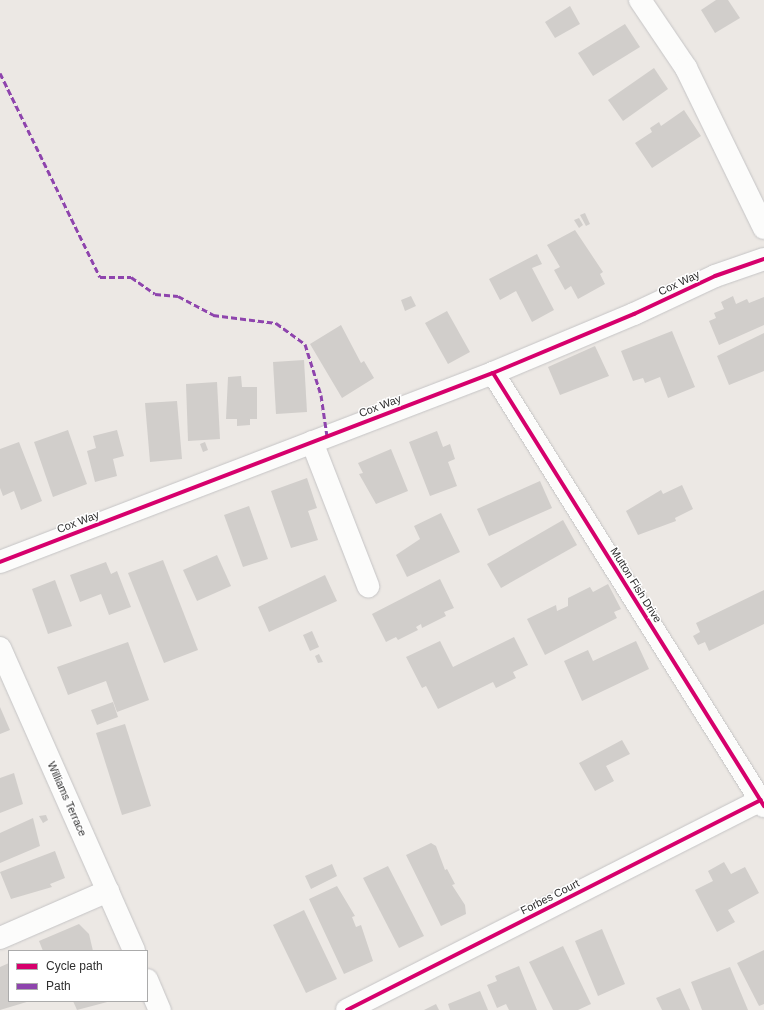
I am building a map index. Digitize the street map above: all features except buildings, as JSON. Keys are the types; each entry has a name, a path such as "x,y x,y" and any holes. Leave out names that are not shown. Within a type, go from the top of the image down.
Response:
{"street":[{"path":"640,0 686,68 764,228"},
{"name":"Cox Way","path":"0,562 493,373 715,276 764,259"},
{"name":"Mutton Fish Drive","path":"493,373 762,803"},
{"path":"312,442 368,586"},
{"name":"Williams Terrace","path":"0,648 134,950"},
{"name":"Forbes Court","path":"347,1010 762,803"},
{"path":"0,938 108,891"},
{"path":"148,982 160,1010"}],"marked path":[{"path":"0,73 100,277 131,277 155,294 178,296 213,315 276,323 305,344 321,395 327,436"}],"cycle path":[{"path":"0,562 493,373 634,314 715,276 764,259"},
{"path":"493,373 764,806"},
{"path":"347,1010 761,800"}]}
